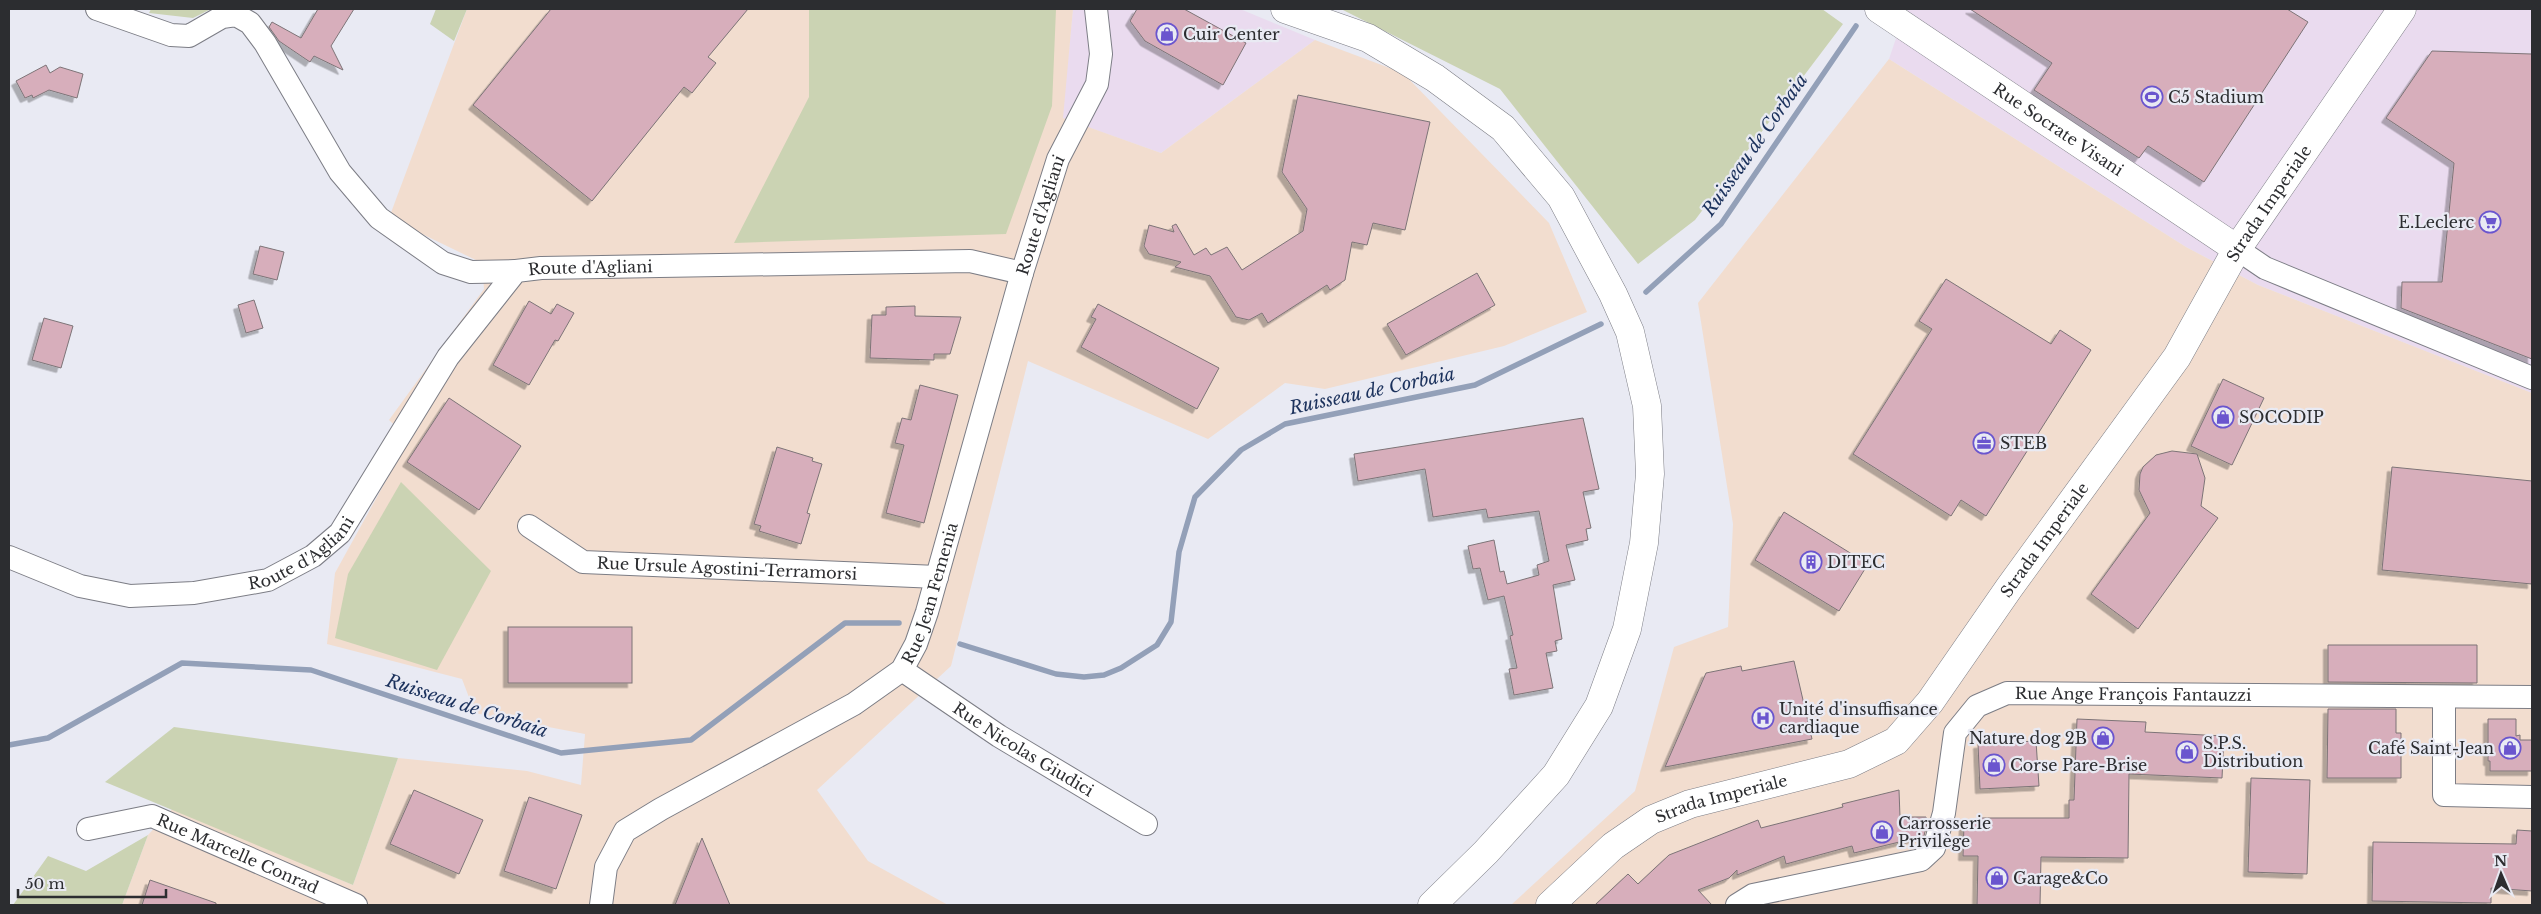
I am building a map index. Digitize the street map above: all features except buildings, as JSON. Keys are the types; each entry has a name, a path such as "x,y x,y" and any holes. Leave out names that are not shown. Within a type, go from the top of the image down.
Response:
{"street":[{"path":"97,9 171,35 189,36 222,17 236,15 250,23 265,43 340,172 379,218 442,263 471,272 516,271"},
{"name":"Route d'Agliani","path":"9,558 80,586 130,596 194,593 268,580 313,556 340,533 448,357 516,271 541,268 970,261 1022,273 1058,159 1097,84 1102,54 1096,9"},
{"path":"1285,9 1368,38 1435,78 1503,128 1561,197 1613,294 1630,332 1647,406 1650,474 1644,543 1627,629 1599,706 1556,775 1486,852 1432,905"},
{"name":"Rue Socrate Visani","path":"1879,9 2237,249"},
{"name":"Strada Imperiale","path":"1550,905 1613,846 1651,820 1690,804 1850,764 1896,741 1930,702 2009,588 2177,357 2237,249 2402,9"},
{"path":"2237,249 2265,268 2532,378"},
{"name":"Rue Jean Femenia","path":"601,905 606,867 625,830 661,808 854,704 902,670 916,644 1022,273"},
{"name":"Rue Ursule Agostini-Terramorsi","path":"529,526 583,562 936,577"},
{"name":"Rue Nicolas Giudici","path":"902,670 999,736 1146,824"},
{"name":"Rue Ange François Fantauzzi","path":"1738,905 1753,894 1921,860 1934,848 1944,814 1955,733 1977,706 2007,693 2532,697"},
{"path":"2444,697 2444,795 2532,797"},
{"name":"Rue Marcelle Conrad","path":"88,829 152,816 356,905"}],"shaded area":[{"path":"467,9 1073,9 1063,118 1161,153 1315,40 1403,73 1549,223 1587,312 1504,346 1325,389 1285,383 1208,439 1028,361 951,666 817,790 868,861 948,905 122,905 148,835 173,808 353,885 398,758 527,771 581,785 585,734 475,713 462,679 327,644 335,573 409,439 389,420 484,289 482,263 389,218"},
{"path":"1073,9 1240,9 1315,40 1161,153 1062,118"},
{"path":"1909,9 2532,9 2532,393 2258,285 2186,247 1889,59 1903,18"},
{"path":"1889,59 2186,247 2258,285 2532,393 2532,905 1511,905 1635,791 1674,647 1728,627 1733,524 1698,303"}],"green space":[{"path":"151,9 211,9 193,18 149,13"},
{"path":"436,9 467,9 454,41 430,24"},
{"path":"809,9 1056,9 1052,106 1006,234 734,243 809,97"},
{"path":"1341,9 1822,9 1843,24 1695,220 1638,264 1500,89"},
{"path":"401,482 491,571 437,670 335,638 348,574"},
{"path":"174,727 398,758 353,885 105,782"},
{"path":"148,835 122,905 13,905 48,856 86,871"}],"waterway":[{"name":"Ruisseau de Corbaia","path":"1646,292 1721,224 1856,26"},
{"name":"Ruisseau de Corbaia","path":"960,644 1056,674 1084,677 1104,675 1121,668 1157,645 1171,622 1179,552 1195,497 1241,450 1285,424 1475,385 1601,324"},
{"name":"Ruisseau de Corbaia","path":"9,745 48,738 182,663 311,670 561,753 691,740 845,623 899,623"}],"place":[{"name":"Cuir Center","path":"1167,34"},
{"name":"C5 Stadium","path":"2152,97"},
{"name":"E.Leclerc","path":"2490,222"},
{"name":"SOCODIP","path":"2223,417"},
{"name":"STEB","path":"1984,443"},
{"name":"DITEC","path":"1811,562"},
{"name":"Unité d'insuffisance cardiaque","path":"1763,718"},
{"name":"Nature dog 2B","path":"2103,738"},
{"name":"Café Saint-Jean","path":"2510,748"},
{"name":"S.P.S. Distribution","path":"2187,752"},
{"name":"Corse Pare-Brise","path":"1994,765"},
{"name":"Carrosserie Privilège","path":"1882,832"},
{"name":"Garage&Co","path":"1997,878"}]}
